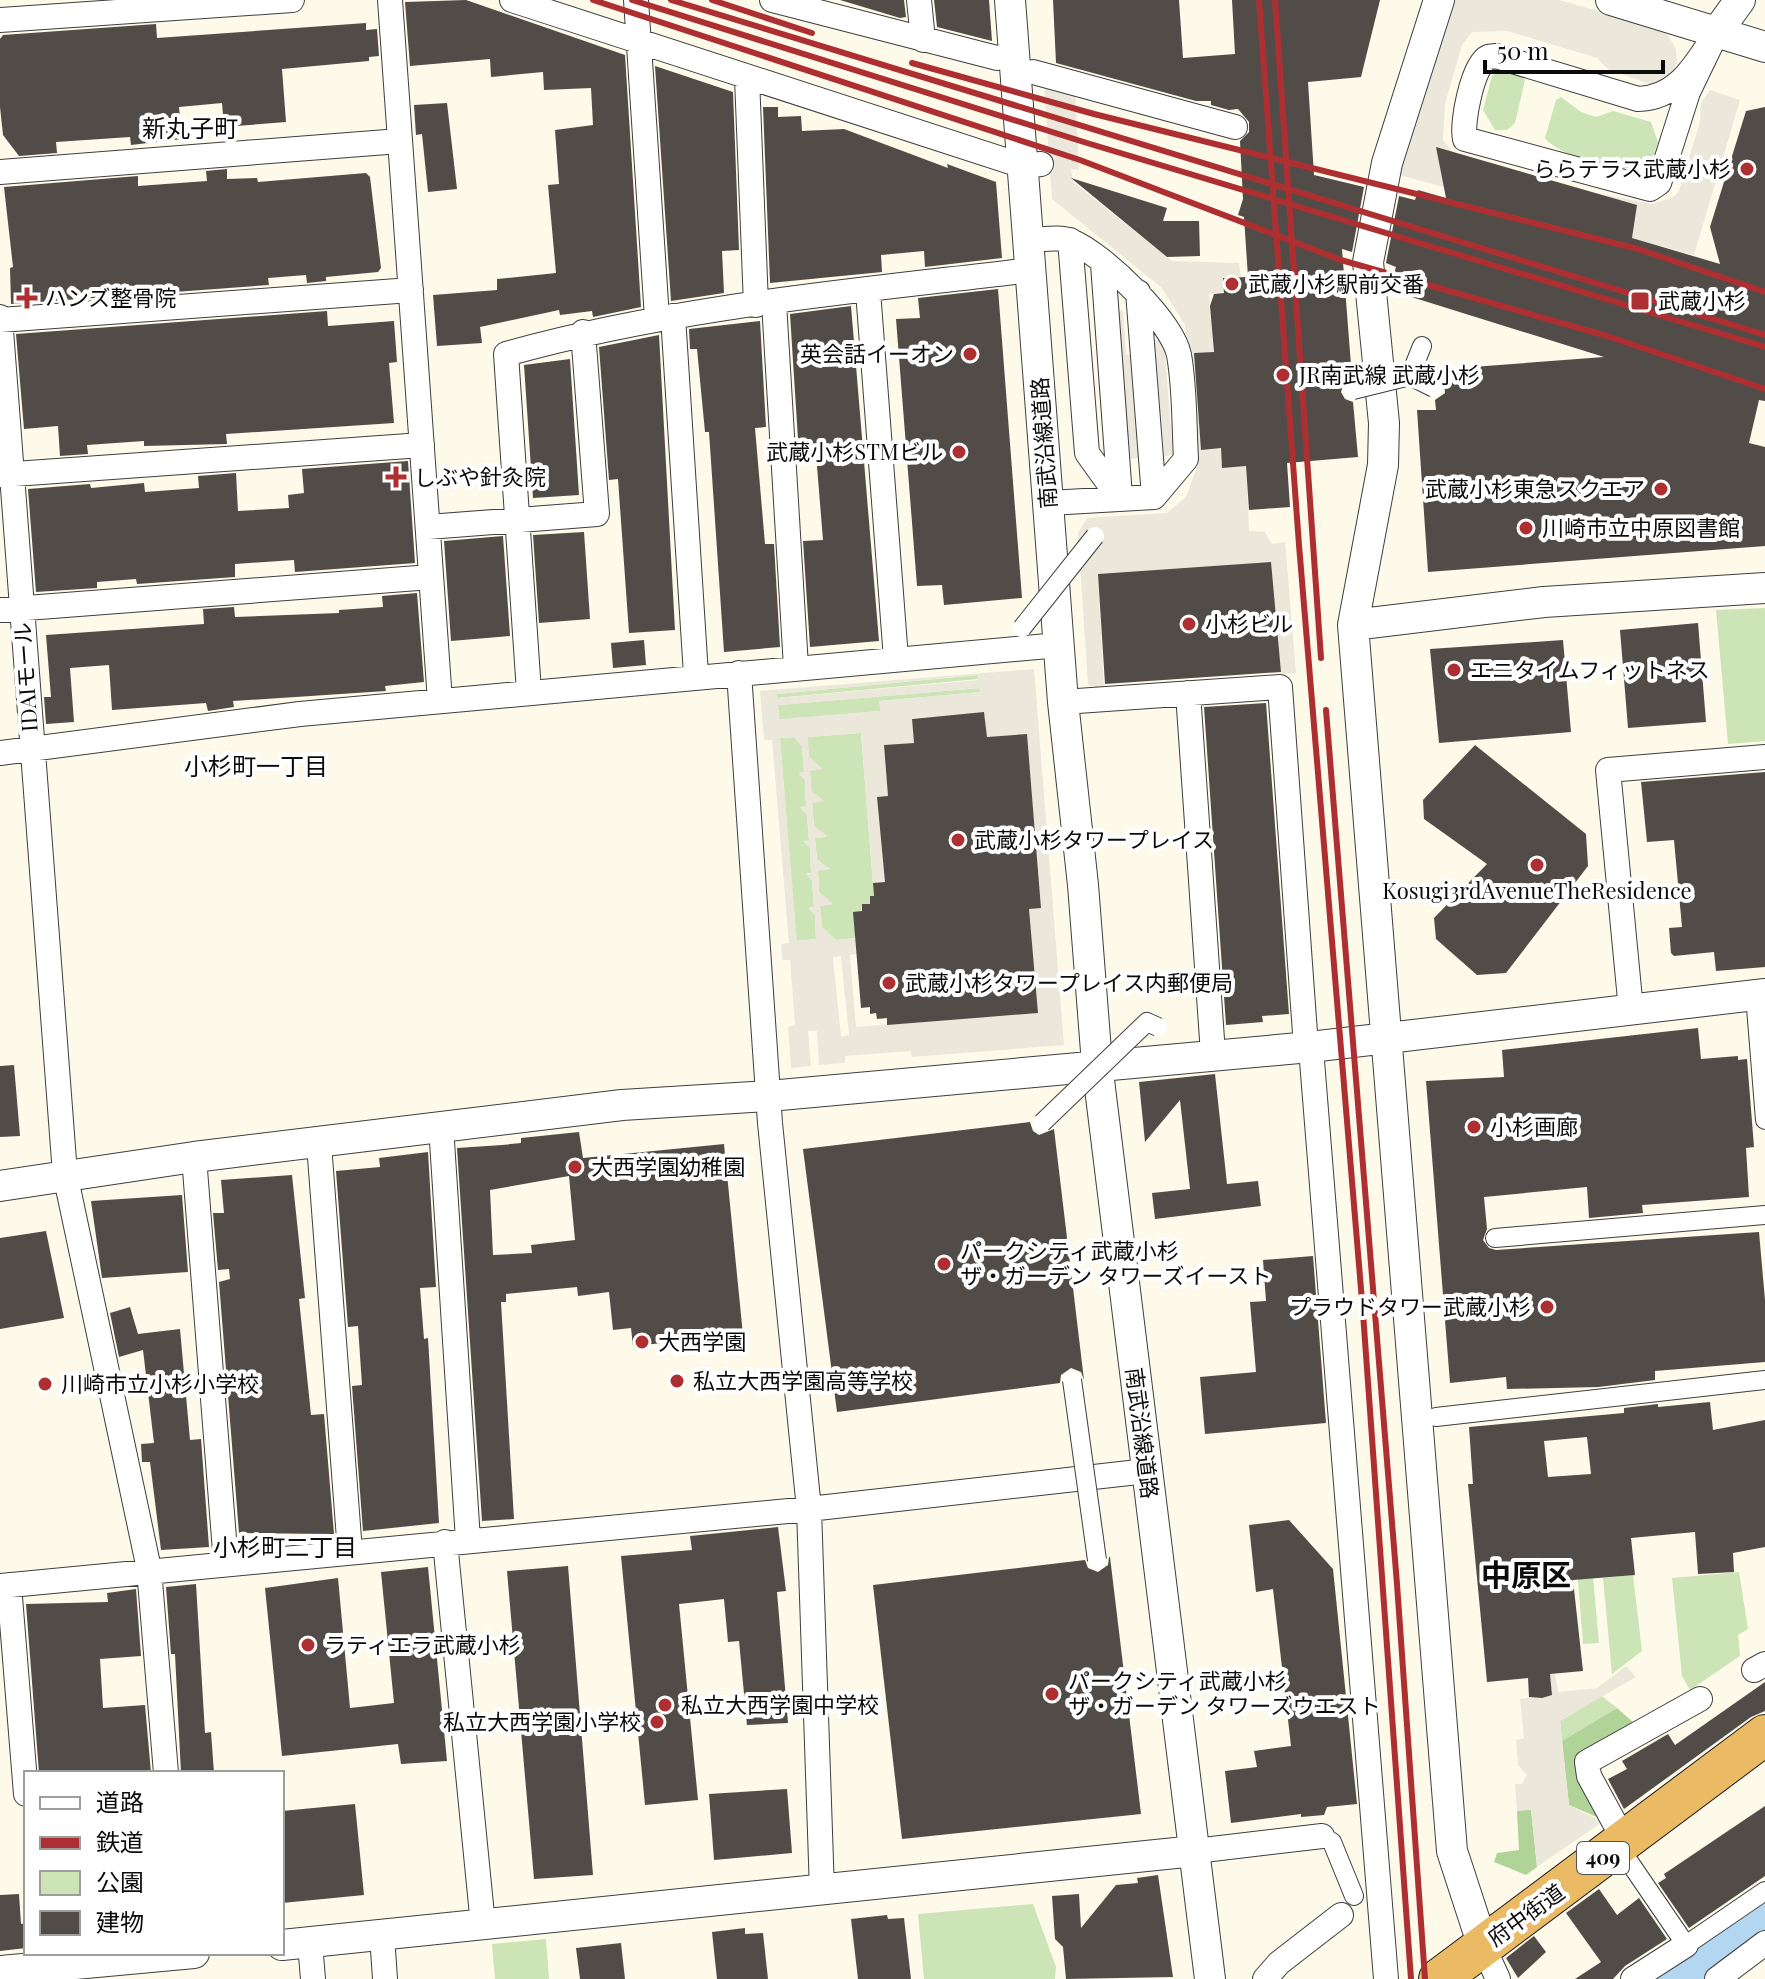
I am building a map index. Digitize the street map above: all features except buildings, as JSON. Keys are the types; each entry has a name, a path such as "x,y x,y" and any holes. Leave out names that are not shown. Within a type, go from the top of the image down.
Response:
{"highway":[{"name":"府中街道","path":"1439,1979 1491,1962 1622,1844 1765,1735"}],"street":[{"path":"0,20 292,0"},
{"path":"390,0 440,701"},
{"path":"512,0 639,44 1032,165"},
{"path":"636,0 696,675"},
{"path":"772,0 831,8 923,40 1024,64 1235,127"},
{"path":"919,0 923,40"},
{"name":"南武沿線道路","path":"1010,0 1024,64 1032,165 1044,247 1058,503 1097,1064 1210,1979"},
{"name":"南武沿線道路","path":"1024,64 1028,0"},
{"path":"1439,0 1387,163 1368,262 1384,423 1383,465 1353,625 1452,1851 1491,1962"},
{"path":"1611,0 1765,47"},
{"path":"1717,32 1688,92 1659,183 1650,189 1465,139 1462,127 1477,68 1488,57 1496,56 1638,99 1653,98 1671,90 1687,76 1717,32 1740,0"},
{"path":"747,78 796,667"},
{"path":"0,172 400,141"},
{"path":"1044,247 1087,453 1120,499"},
{"path":"529,692 506,354 583,332 665,317 868,291 1044,247 1103,264 1138,292 1171,334 1178,353 1186,459 1154,497 1058,503"},
{"path":"1103,264 1120,499"},
{"path":"0,319 411,290"},
{"path":"868,291 896,659"},
{"path":"1138,292 1154,497"},
{"name":"IDAIモール","path":"0,319 10,609 31,749 65,1174 149,1569 166,1771"},
{"path":"428,527 597,514 583,332"},
{"path":"1410,376 1422,346"},
{"path":"1353,390 1410,376 1434,388"},
{"path":"6,475 422,445"},
{"name":"南武沿線道路","path":"1058,503 1059,645 1072,702"},
{"path":"1022,628 1095,536"},
{"path":"10,609 431,577"},
{"path":"1353,625 1544,602 1765,588"},
{"path":"0,753 300,714 696,675 1059,645"},
{"path":"739,673 769,1096 809,1509 822,1891"},
{"path":"1072,702 1280,687 1305,1033 1310,1047 1386,1979"},
{"path":"1188,693 1213,1054"},
{"path":"1631,1010 1608,770 1765,757"},
{"path":"0,1186 194,1157 622,1105 769,1096 1310,1047 1760,995 1765,1120"},
{"path":"1042,1123 1065,1110 1135,1023 1147,1022 1158,1027"},
{"path":"441,1126 457,1541 483,1925"},
{"path":"319,1144 350,1552"},
{"path":"194,1157 226,1564"},
{"path":"1495,1238 1765,1215"},
{"path":"1072,1380 1097,1560"},
{"path":"1436,1417 1765,1380"},
{"path":"24,1775 4,1586 149,1569 809,1509 1147,1471"},
{"path":"1686,1945 1622,1844 1589,1776 1587,1762 1700,1699"},
{"path":"313,1979 296,1944 1322,1836 1332,1842 1354,1902 1279,1963 1265,1979"},
{"path":"1633,1979 1765,1891"},
{"path":"382,1935 385,1979"},
{"path":"1717,1979 1765,1943"},
{"path":"0,1971 164,1955"}],"green space":[{"path":"1500,70 1517,71 1525,80 1515,123 1507,130 1495,130 1483,110 1492,76"},
{"path":"1561,97 1581,112 1596,117 1613,111 1651,122 1658,142 1653,157 1636,167 1615,167 1574,156 1551,144 1545,138 1556,100"},
{"path":"1765,608 1765,741 1728,744 1716,610"},
{"path":"978,675 978,679 777,698 777,694"},
{"path":"980,688 980,692 880,701 880,711 779,720 778,705"},
{"path":"861,733 874,896 870,897 870,904 862,905 855,938 836,940 822,927 820,906 832,904 819,892 818,870 828,869 817,860 815,838 826,837 814,826 812,802 823,801 811,792 810,770 821,769 809,757 807,737"},
{"path":"794,737 802,746 804,772 799,773 805,780 806,806 801,808 807,814 809,841 804,841 810,848 811,873 807,873 812,881 814,907 809,908 815,915 816,939 796,941 780,738"},
{"path":"1592,1566 1599,1643 1583,1644 1577,1568"},
{"path":"1739,1572 1748,1629 1738,1635 1740,1656 1690,1690 1682,1676 1672,1578"},
{"path":"1633,1575 1642,1651 1612,1674 1603,1578"},
{"path":"1602,1696 1617,1708 1562,1741 1560,1721"},
{"path":"1617,1708 1634,1723 1577,1755 1581,1781 1599,1818 1569,1805 1562,1741"},
{"path":"1531,1809 1537,1867 1526,1875 1494,1862 1497,1853 1519,1850 1517,1811"},
{"path":"1033,1904 1056,1967 1055,1979 924,1979 918,1914"},
{"path":"546,1939 549,1979 495,1979 492,1944"}],"shaded area":[{"path":"1455,0 1559,0 1656,28 1668,35 1676,49 1677,61 1673,72 1659,84 1649,84 1608,69 1597,58 1507,31 1472,32 1462,45 1445,104 1443,140 1454,154 1601,194 1652,204 1672,198 1679,191 1700,122 1701,103 1710,90 1740,100 1694,255 1396,174"},
{"path":"1044,86 1075,88 1079,170 1071,169 1073,182 1172,261 1239,263 1241,277 1223,278 1224,292 1209,294 1222,467 1246,466 1249,531 1265,532 1272,544 1285,542 1296,673 1281,674 1270,562 1098,574 1104,689 1088,685 1078,533 1087,518 1167,513 1186,497 1197,467 1185,325 1162,288 1052,199"},
{"path":"1123,310 1126,355 1131,355 1139,458 1127,459 1117,311"},
{"path":"1154,340 1159,340 1165,354 1173,455 1164,456"},
{"path":"1034,669 1064,1045 912,1057 911,1051 845,1056 845,1063 819,1065 817,1031 808,1031 811,1066 791,1068 788,1027 795,1025 790,960 782,960 781,944 789,943 772,740 764,740 760,691","holes":["977,675 978,680 777,698 777,694","979,688 980,692 879,701 880,711 779,719 778,705","984,713 987,737 1027,734 1041,907 1029,909 1037,1012 856,1027 850,955 856,954 855,938 836,940 822,927 820,906 833,904 819,892 818,871 830,869 817,859 815,838 828,836 814,826 812,803 825,801 812,792 810,771 823,769 809,757 808,737 861,733 873,883 885,882 877,798 888,796 884,746 914,743 912,718","794,737 802,746 804,772 798,773 805,780 806,806 800,807 807,815 809,840 803,841 810,848 811,873 806,874 812,881 814,907 808,908 815,915 816,939 797,941 780,738","841,956 849,1035 841,1037 833,957"]},
{"path":"1626,1666 1636,1677 1560,1721 1569,1805 1602,1822 1537,1867 1531,1810 1517,1811 1515,1784 1522,1784 1527,1775 1518,1765 1516,1740 1524,1738 1520,1699 1552,1695 1550,1674 1555,1673 1558,1692 1597,1688"}],"waterway":[{"path":"1668,1979 1765,1908"}],"railway":[{"path":"593,0 1080,160 1341,260 1607,336 1765,389"},
{"path":"632,0 1087,143 1765,347"},
{"path":"671,0 1765,335"},
{"path":"712,0 812,33"},
{"path":"1259,0 1299,545 1363,1313 1411,1979"},
{"path":"1275,0 1321,658"},
{"path":"912,63 1094,114 1638,249 1765,292"},
{"path":"1326,710 1397,1584 1425,1979"}],"place":[{"name":"ららテラス武蔵小杉","path":"1747,169"},
{"name":"武蔵小杉駅前交番","path":"1232,284"},
{"name":"ハンズ整骨院","path":"27,298"},
{"name":"武蔵小杉","path":"1640,301"},
{"name":"英会話イーオン","path":"970,354"},
{"name":"JR南武線 武蔵小杉","path":"1283,375"},
{"name":"武蔵小杉STMビル","path":"959,452"},
{"name":"しぶや針灸院","path":"396,477"},
{"name":"武蔵小杉東急スクエア","path":"1661,489"},
{"name":"川崎市立中原図書館","path":"1526,528"},
{"name":"小杉ビル","path":"1189,624"},
{"name":"エニタイムフィットネス","path":"1454,670"},
{"name":"武蔵小杉タワープレイス","path":"958,840"},
{"name":"Kosugi3rdAvenueTheResidence","path":"1537,865"},
{"name":"武蔵小杉タワープレイス内郵便局","path":"889,983"},
{"name":"小杉画廊","path":"1474,1127"},
{"name":"大西学園幼稚園","path":"575,1167"},
{"name":"パークシティ武蔵小杉 ザ・ガーデン タワーズイースト","path":"944,1264"},
{"name":"プラウドタワー武蔵小杉","path":"1547,1307"},
{"name":"大西学園","path":"642,1342"},
{"name":"私立大西学園高等学校","path":"677,1381"},
{"name":"川崎市立小杉小学校","path":"45,1384"},
{"name":"ラティエラ武蔵小杉","path":"308,1645"},
{"name":"パークシティ武蔵小杉 ザ・ガーデン タワーズウエスト","path":"1052,1694"},
{"name":"私立大西学園中学校","path":"665,1705"},
{"name":"私立大西学園小学校","path":"657,1722"}],"district":[{"name":"新丸子町","path":"190,129"},
{"name":"小杉町一丁目","path":"256,767"},
{"name":"小杉町二丁目","path":"285,1548"},
{"name":"中原区","path":"1526,1576"}]}
